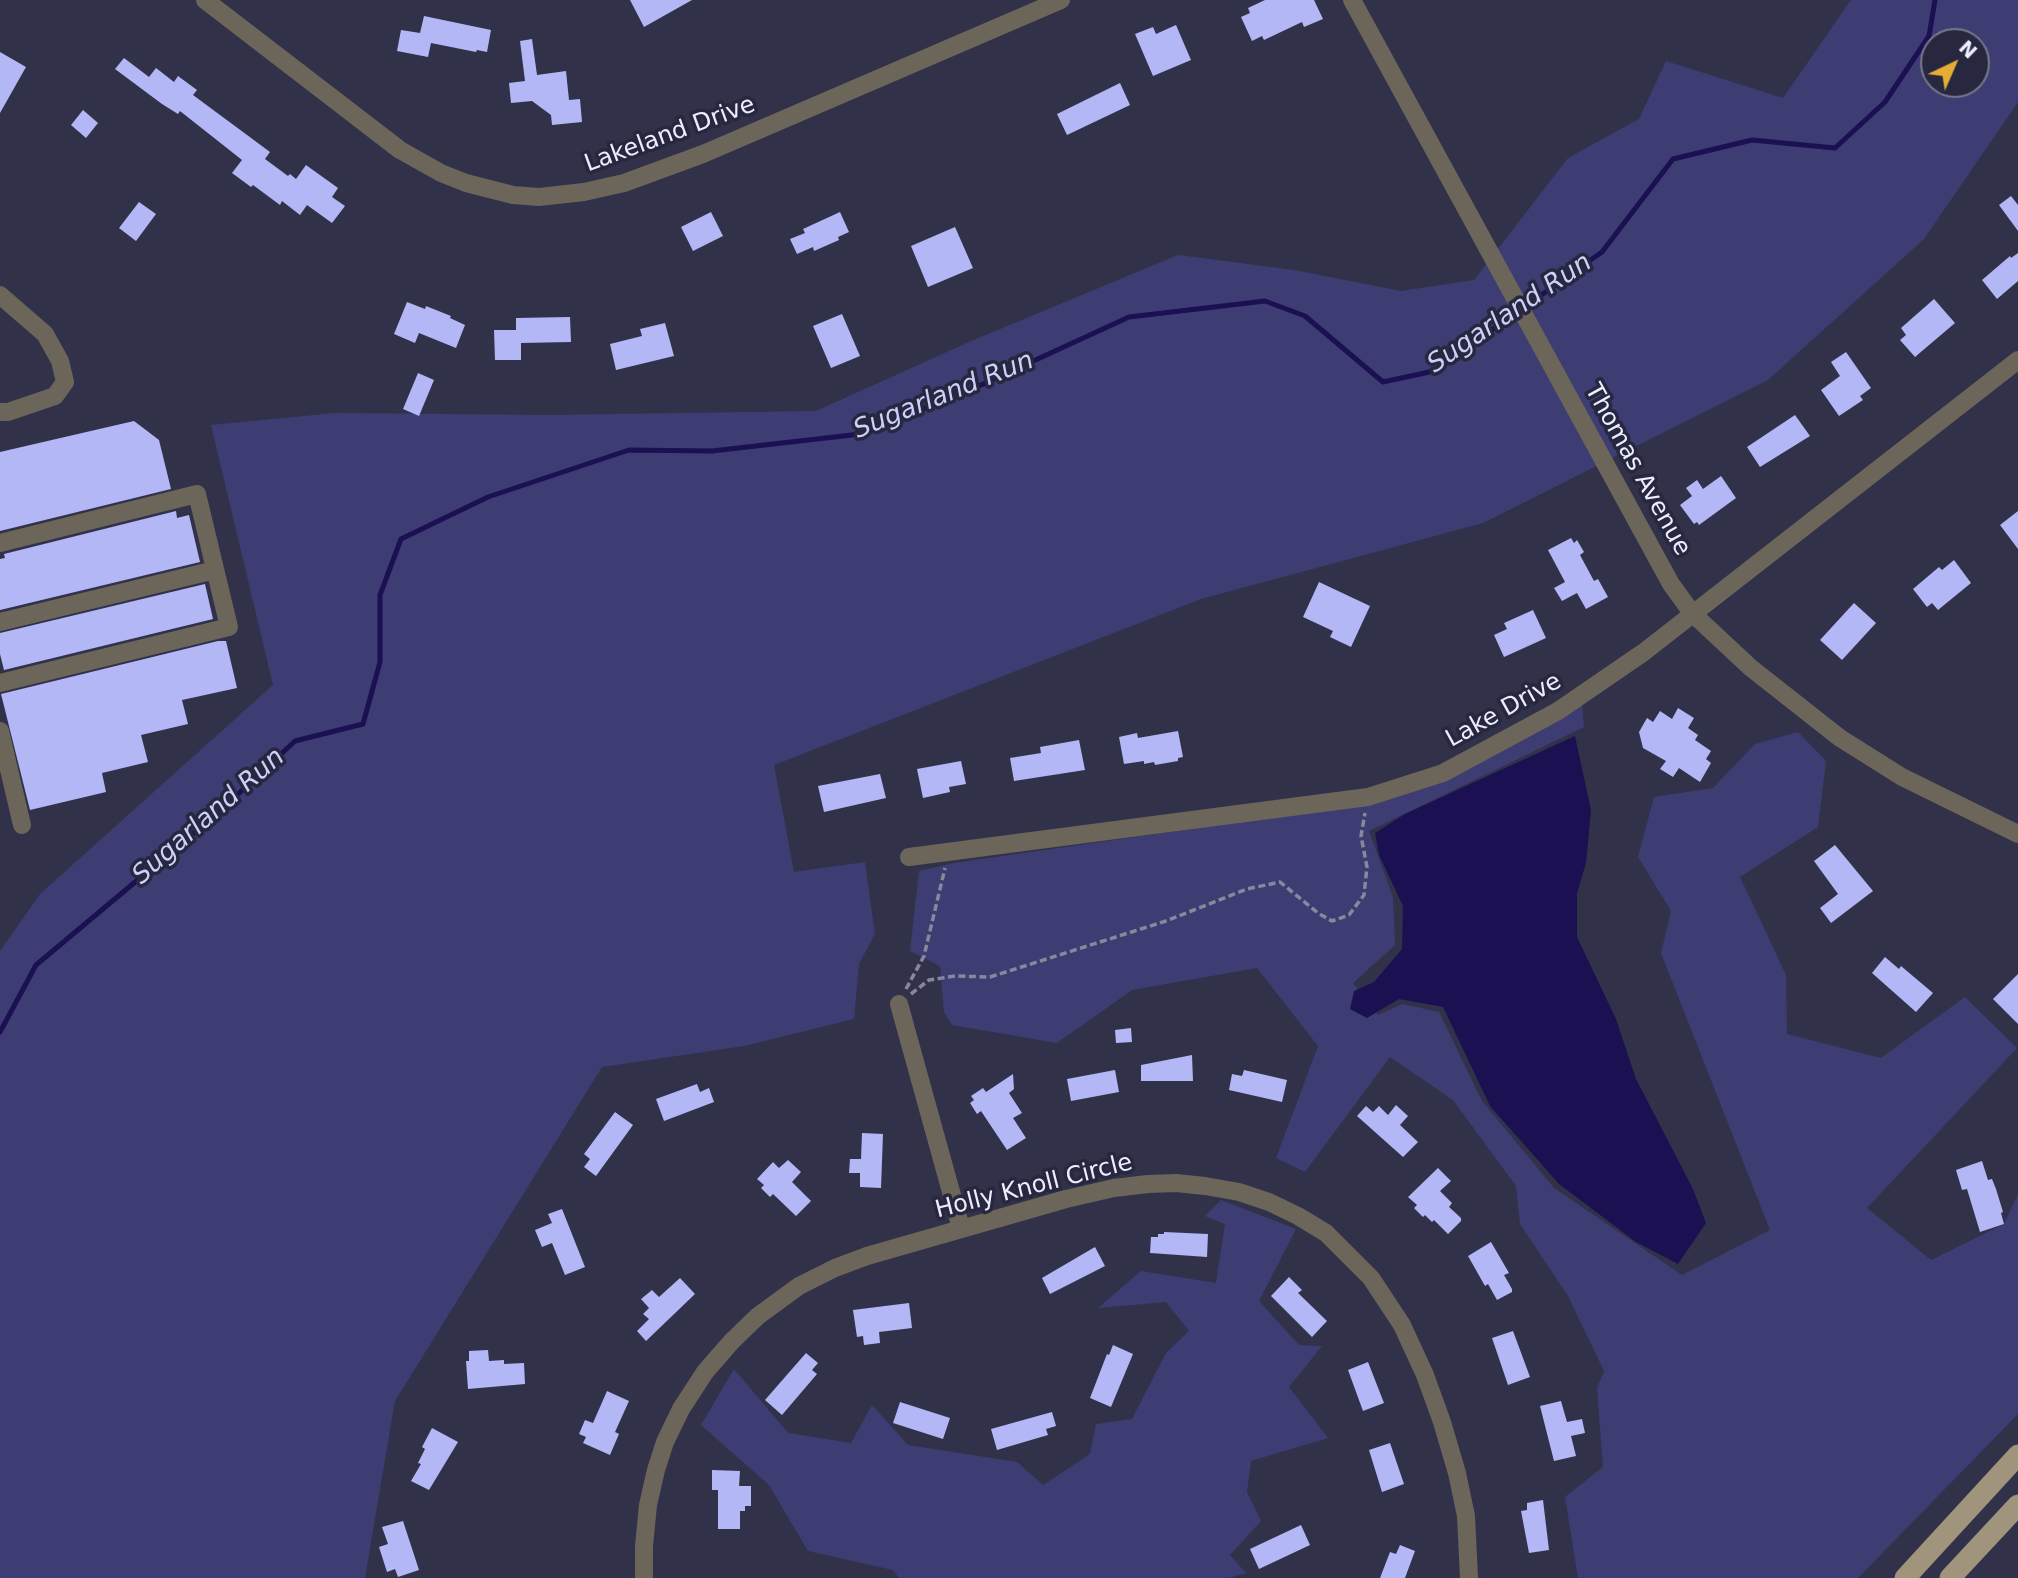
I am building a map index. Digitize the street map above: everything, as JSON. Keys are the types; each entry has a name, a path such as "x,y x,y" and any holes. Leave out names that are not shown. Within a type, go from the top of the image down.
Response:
{"main road":[{"path":"1905,1578 2018,1455"},
{"path":"1951,1578 2018,1505"}],"street":[{"name":"Lakeland Drive","path":"205,0 400,150 441,173 466,183 513,195 538,197 584,192 624,183 703,154 1061,0"},
{"name":"Thomas Avenue","path":"1352,0 1671,584 1692,613 1751,668 1840,738 1902,777 2018,834"},
{"path":"0,295 45,334 60,361 65,382 55,396 8,412 0,412"},
{"name":"Lake Drive","path":"909,857 1368,797 1443,773 1558,711 1644,652 2018,360"},
{"path":"0,543 197,494 229,627 0,683"},
{"path":"0,622 215,570"},
{"path":"0,731 22,825"},
{"path":"899,1003 961,1228"},
{"name":"Holly Knoll Circle","path":"644,1578 648,1505 665,1442 681,1409 705,1372 732,1340 758,1316 799,1286 867,1256 1066,1199 1114,1188 1176,1183 1228,1190 1269,1202 1298,1216 1326,1233 1371,1278 1391,1305 1425,1375 1457,1473 1466,1516 1469,1578"}],"path":[{"path":"899,1003 929,980 955,976 990,977 1166,921 1247,889 1280,882 1332,921 1349,915 1364,895 1367,867 1361,836 1368,797"},
{"path":"899,1003 924,956 946,864 944,852"}],"shaded area":[{"path":"1851,0 2018,0 2018,102 1924,239 1768,380 1483,523 1201,599 774,765 794,872 865,862 875,934 859,964 854,1019 744,1046 602,1067 395,1401 365,1578 0,1578 0,951 40,894 273,685 211,425 335,413 550,415 816,411 969,342 1178,255 1294,270 1401,291 1474,280 1568,158 1639,119 1666,61 1783,98"},
{"path":"1582,704 1584,727 1369,831 1393,897 1395,945 1353,983 1378,1015 1402,1004 1439,1012 1482,1101 1554,1188 1682,1275 1770,1230 1661,953 1671,911 1638,857 1654,797 1713,788 1755,744 1798,732 1826,761 1818,827 1740,877 1786,975 1787,1034 1881,1058 1965,997 2017,1048 1867,1208 1931,1260 2004,1224 2018,1194 2018,1414 1858,1578 1578,1578 1565,1497 1603,1467 1597,1388 1604,1371 1568,1296 1520,1224 1516,1186 1453,1100 1390,1057 1305,1172 1276,1158 1318,1046 1257,968 1132,990 1057,1043 952,1025 944,1012 940,966 910,951 919,871 954,863 1373,803"},
{"path":"1575,736 1591,810 1586,863 1577,893 1577,937 1616,1019 1636,1079 1693,1189 1706,1223 1678,1264 1636,1242 1559,1184 1490,1106 1443,1007 1399,999 1367,1018 1350,1009 1354,991 1374,982 1402,949 1403,906 1379,855 1375,833 1405,814"},
{"path":"1221,1200 1296,1229 1259,1301 1299,1345 1322,1346 1289,1387 1328,1438 1251,1461 1247,1492 1261,1521 1230,1555 1246,1573 1229,1578 899,1578 893,1570 808,1551 769,1485 701,1425 734,1369 788,1433 851,1443 872,1405 908,1445 1017,1462 1043,1485 1090,1454 1096,1424 1132,1419 1166,1353 1189,1331 1166,1302 1098,1308 1141,1271 1216,1283 1225,1224 1205,1216"}],"building":[{"path":"630,0 692,0 644,27"},
{"path":"1265,0 1314,0 1323,19 1304,27 1302,22 1264,40 1262,36 1252,41 1241,17 1250,13 1248,8"},
{"path":"424,16 491,30 487,52 431,43 428,57 397,51 401,30 420,33"},
{"path":"1176,25 1191,60 1153,76 1135,34 1153,27 1156,34"},
{"path":"532,39 537,75 566,71 569,100 580,99 582,122 552,125 551,115 532,101 511,103 509,83 525,81 520,41"},
{"path":"0,52 26,67 0,113"},
{"path":"124,58 149,77 156,68 174,82 178,76 197,90 193,95 270,152 265,159 296,179 306,165 338,188 332,197 345,206 332,223 307,205 300,215 282,201 280,205 253,185 251,187 232,173 242,160 180,111 178,114 162,104 115,69"},
{"path":"1120,83 1130,105 1067,135 1057,114"},
{"path":"83,110 98,123 86,138 71,125"},
{"path":"2011,196 2018,205 2018,231 1999,205"},
{"path":"139,202 156,214 136,241 119,228"},
{"path":"711,212 723,236 693,251 681,227"},
{"path":"840,212 849,232 838,237 839,240 814,251 813,247 797,254 790,239 805,233 803,229"},
{"path":"955,227 973,268 928,287 911,246"},
{"path":"2018,253 2018,281 1997,299 1982,280 2010,256 2011,258"},
{"path":"1934,299 1955,323 1915,357 1900,340 1906,335 1901,328"},
{"path":"407,302 425,309 426,306 465,325 456,348 419,333 415,343 394,334"},
{"path":"842,314 860,356 831,368 813,326"},
{"path":"570,317 571,342 521,343 521,360 495,360 494,330 516,330 516,318"},
{"path":"665,323 674,356 616,370 610,344 642,336 640,329"},
{"path":"1846,352 1871,388 1860,396 1863,400 1839,416 1821,390 1840,376 1831,362"},
{"path":"418,373 434,380 419,416 403,409"},
{"path":"1795,415 1810,436 1760,467 1747,447"},
{"path":"134,421 159,440 171,489 0,531 0,452"},
{"path":"1721,476 1736,498 1699,525 1697,522 1694,524 1680,505 1692,496 1686,488 1697,480 1703,489"},
{"path":"176,511 177,518 189,515 200,562 0,610 0,559 5,558 4,554"},
{"path":"2018,511 2018,549 2000,525"},
{"path":"1571,538 1574,543 1577,540 1584,552 1580,555 1594,581 1598,579 1608,597 1586,609 1577,593 1562,601 1554,588 1565,582 1548,550"},
{"path":"1954,560 1971,583 1938,610 1932,603 1927,607 1913,589 1939,567 1942,570"},
{"path":"1319,582 1370,606 1351,647 1330,637 1333,631 1303,617"},
{"path":"205,584 213,619 4,670 0,654 0,633"},
{"path":"1854,603 1876,623 1842,660 1820,640"},
{"path":"1533,610 1546,638 1504,657 1494,635 1507,629 1504,623"},
{"path":"226,641 237,688 182,700 188,724 141,735 148,762 102,773 106,792 30,810 1,694"},
{"path":"1678,708 1694,718 1688,728 1698,735 1695,740 1711,751 1706,759 1711,763 1700,782 1679,768 1673,777 1660,769 1666,761 1643,748 1639,732 1647,718 1653,722 1660,711 1672,719"},
{"path":"1178,731 1183,757 1178,758 1178,761 1155,765 1154,762 1144,764 1144,761 1124,764 1119,737 1137,733 1138,738"},
{"path":"1079,740 1085,770 1014,781 1010,758 1041,753 1040,747"},
{"path":"961,761 966,784 949,787 950,792 923,798 917,769"},
{"path":"880,774 886,798 824,812 818,786"},
{"path":"1835,845 1873,891 1831,923 1820,908 1838,894 1814,861"},
{"path":"1885,957 1899,969 1901,966 1933,993 1916,1012 1872,973"},
{"path":"2018,974 2018,1024 1993,999"},
{"path":"1131,1028 1132,1042 1116,1043 1115,1030"},
{"path":"1192,1055 1193,1081 1141,1081 1141,1065"},
{"path":"1115,1070 1119,1092 1071,1101 1067,1079"},
{"path":"1244,1070 1287,1080 1282,1102 1229,1090 1232,1074 1242,1076"},
{"path":"1013,1074 1014,1089 1009,1093 1022,1113 1013,1118 1026,1138 1007,1150 981,1111 977,1114 970,1103 974,1100 971,1096 983,1088 986,1092"},
{"path":"697,1084 700,1092 709,1088 714,1102 664,1121 656,1099"},
{"path":"1396,1105 1408,1116 1400,1125 1418,1142 1403,1157 1357,1116 1366,1106 1373,1112 1379,1106 1388,1115"},
{"path":"615,1112 633,1125 596,1176 584,1167 590,1159 584,1154"},
{"path":"862,1133 883,1134 881,1188 860,1187 860,1173 849,1173 850,1159 861,1159"},
{"path":"788,1160 801,1172 792,1182 811,1201 796,1216 773,1194 770,1197 761,1188 764,1185 757,1179 773,1162 779,1168"},
{"path":"1982,1161 1988,1180 1992,1179 1996,1189 2004,1224 1980,1232 1967,1189 1962,1190 1956,1170"},
{"path":"1438,1168 1451,1181 1440,1191 1452,1203 1449,1207 1461,1218 1448,1234 1434,1220 1432,1222 1425,1215 1423,1217 1414,1208 1417,1205 1408,1197"},
{"path":"562,1209 585,1267 565,1275 552,1243 542,1247 535,1230 552,1223 548,1214"},
{"path":"1158,1234 1208,1234 1207,1257 1150,1253 1151,1237 1158,1237"},
{"path":"1491,1242 1509,1273 1504,1275 1512,1289 1512,1292 1497,1300 1488,1284 1485,1286 1468,1256"},
{"path":"1095,1247 1105,1266 1050,1294 1042,1278"},
{"path":"1289,1277 1302,1290 1298,1293 1327,1321 1312,1337 1271,1296"},
{"path":"680,1278 695,1294 646,1341 637,1331 649,1319 643,1314 649,1308 641,1299 652,1290 659,1297"},
{"path":"909,1303 912,1328 879,1332 880,1343 864,1345 863,1336 857,1337 853,1310"},
{"path":"1513,1331 1530,1377 1508,1385 1492,1338"},
{"path":"1113,1345 1133,1354 1111,1407 1090,1398"},
{"path":"488,1350 489,1361 504,1360 504,1364 524,1363 525,1384 468,1389 466,1361 469,1361 469,1351"},
{"path":"806,1353 818,1363 812,1370 817,1374 782,1415 765,1400"},
{"path":"1368,1362 1384,1403 1363,1411 1348,1370"},
{"path":"607,1391 629,1401 615,1432 619,1434 610,1455 583,1443 586,1437 579,1434 585,1420 593,1423"},
{"path":"1561,1401 1567,1422 1582,1419 1585,1433 1571,1436 1576,1456 1554,1461 1540,1406"},
{"path":"900,1402 950,1418 943,1439 893,1423"},
{"path":"1052,1412 1056,1426 1046,1429 1048,1435 997,1450 991,1429"},
{"path":"432,1428 458,1442 429,1490 411,1481 421,1464 418,1463 425,1449 422,1447"},
{"path":"1390,1443 1404,1484 1382,1492 1369,1450"},
{"path":"712,1470 740,1471 739,1486 751,1486 751,1506 745,1506 745,1511 740,1511 740,1529 718,1529 718,1490 712,1490"},
{"path":"1543,1500 1549,1550 1529,1553 1521,1511 1527,1510 1527,1503"},
{"path":"403,1521 419,1570 398,1577 395,1569 387,1572 379,1547 388,1544 382,1527"},
{"path":"1301,1525 1310,1545 1259,1569 1250,1549"},
{"path":"1400,1545 1415,1551 1405,1578 1380,1578 1390,1552 1396,1554"}],"waterway":[{"name":"Sugarland Run","path":"0,1032 36,965 220,811 295,741 363,724 380,662 380,595 401,539 488,497 629,450 712,451 852,435 955,397 1129,317 1265,301 1305,316 1383,382 1434,371 1602,252 1673,159 1752,140 1835,148 1885,102 1929,36 1935,0"}]}
